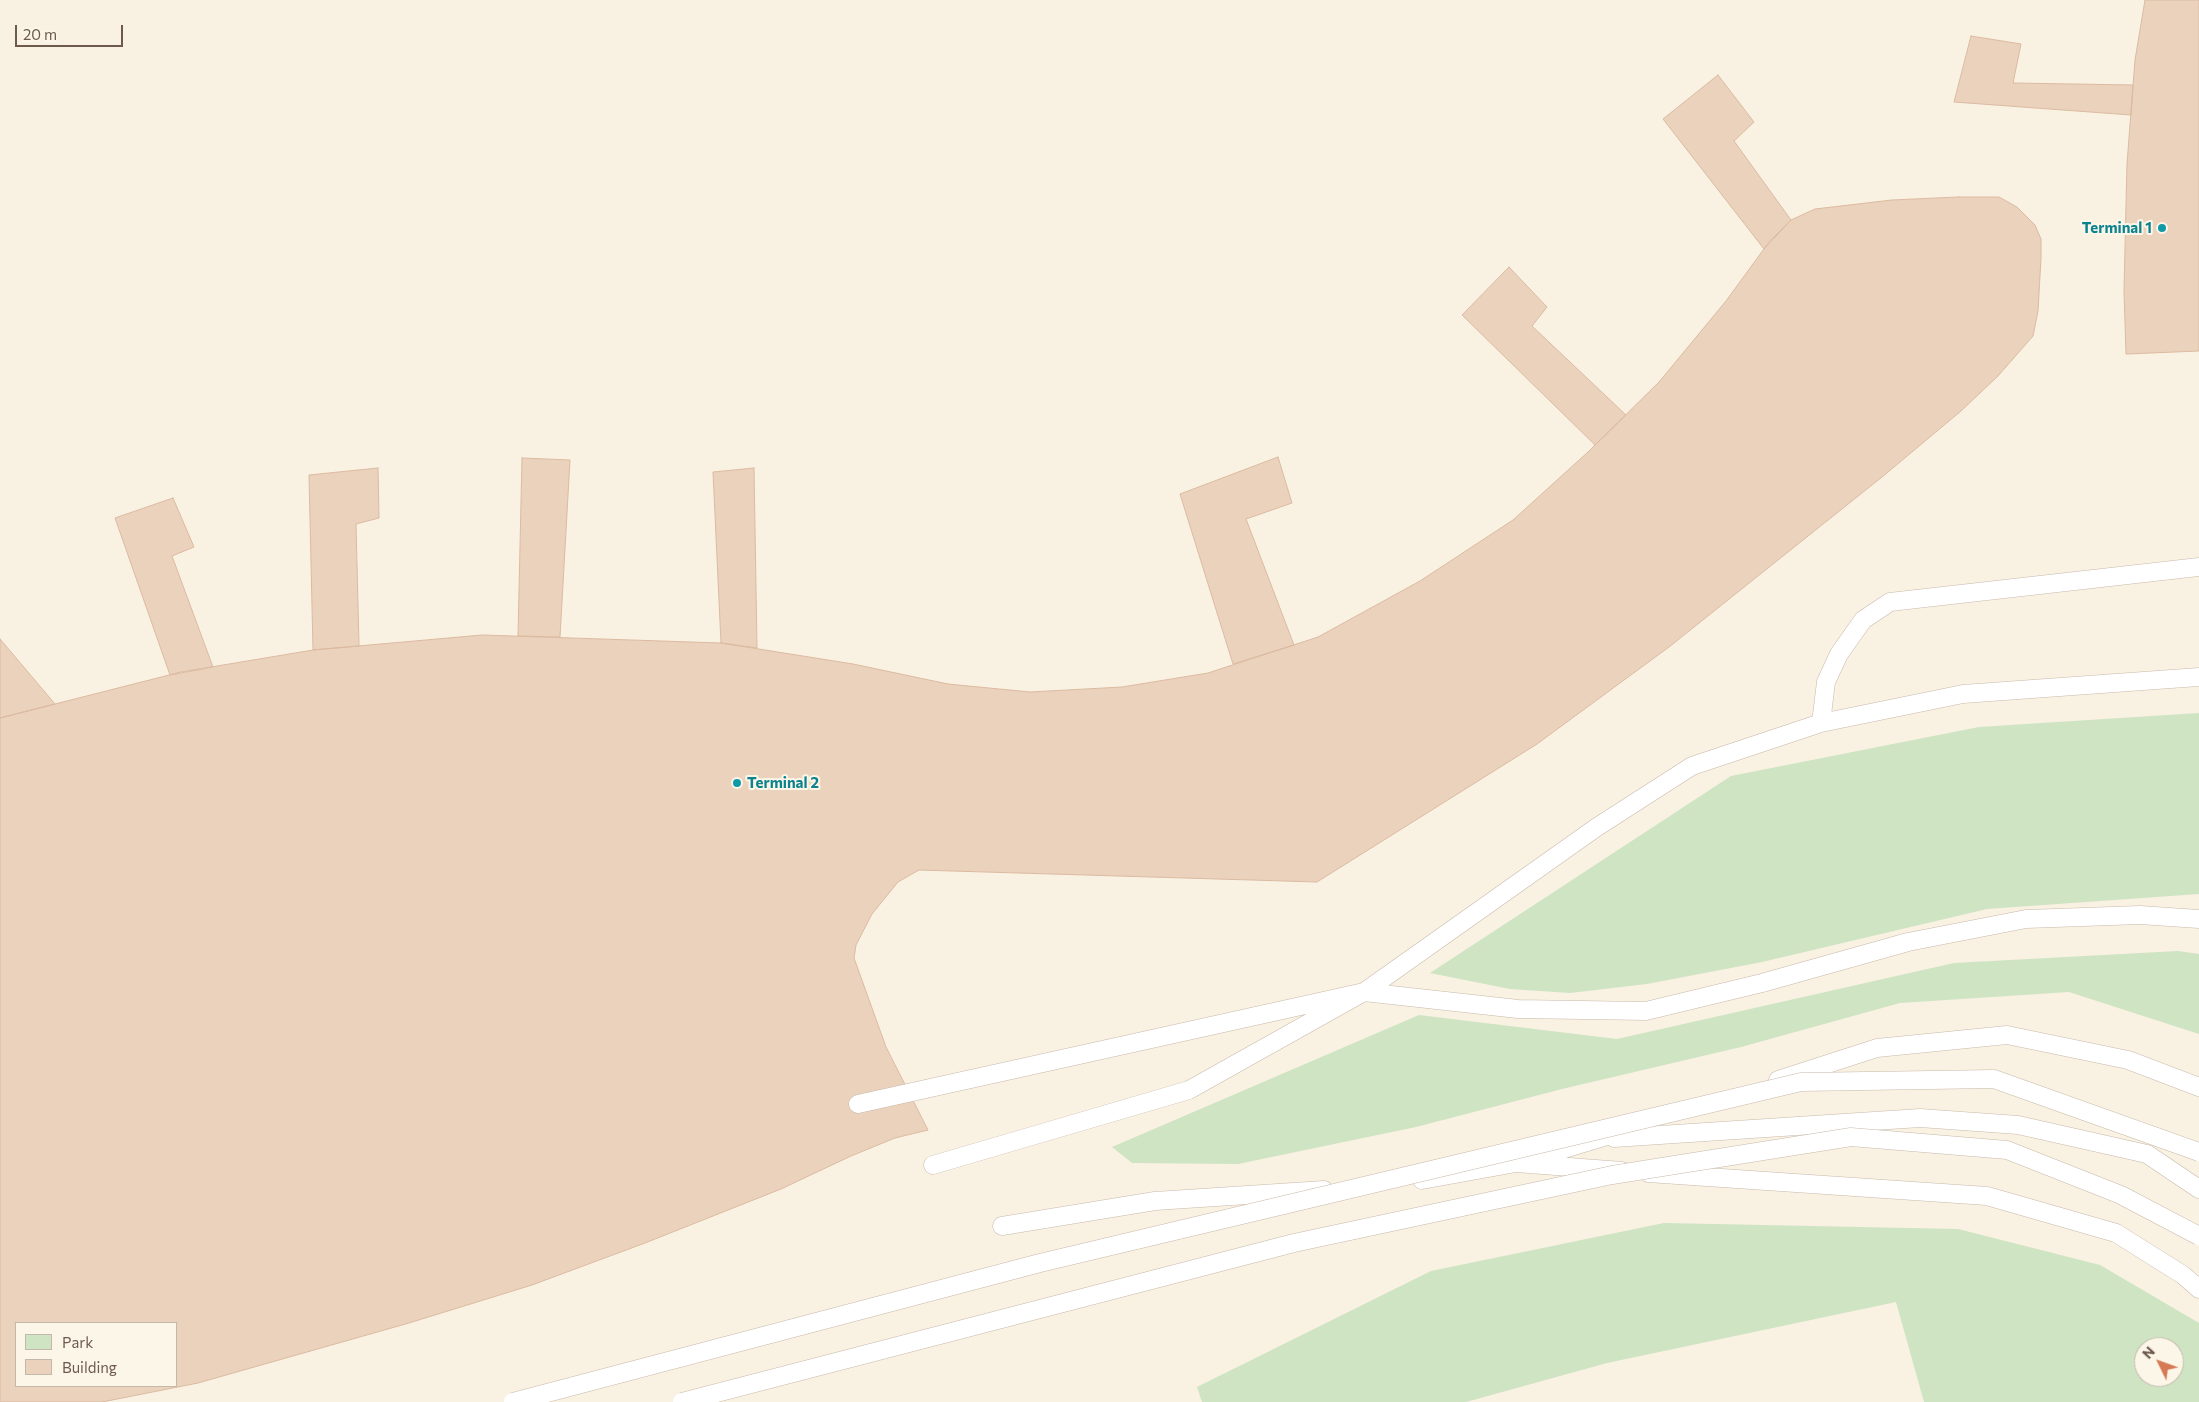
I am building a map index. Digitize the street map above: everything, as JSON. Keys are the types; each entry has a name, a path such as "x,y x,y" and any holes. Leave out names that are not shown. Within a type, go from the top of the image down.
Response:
{"lane":[{"path":"1821,723 1826,682 1839,654 1863,620 1890,602 2199,566"},
{"path":"933,1165 1189,1090 1364,992 1597,827 1692,766 1821,723 1963,694 2199,677"},
{"path":"858,1104 1364,992 1518,1009 1646,1011 1762,983 1908,942 2026,919 2140,915 2199,919"},
{"path":"1002,1226 1155,1201 1268,1195 1407,1182 1516,1163 1602,1139 1877,1048 2007,1035 2128,1060 2199,1087"},
{"path":"513,1402 1040,1263 1801,1082 1994,1079 2199,1152"},
{"path":"1602,1139 1920,1118 2018,1124 2147,1154 2199,1189"},
{"path":"682,1402 1294,1243 1612,1175 1851,1137 2008,1150 2121,1195 2199,1236"},
{"path":"1516,1163 1987,1196 2116,1233 2183,1275 2199,1289"}],"green space":[{"path":"2199,713 2199,894 1987,909 1762,962 1647,984 1570,993 1510,989 1430,973 1731,776 1979,727"},
{"path":"2178,951 2199,954 2199,1034 2069,992 1900,1003 1741,1047 1562,1089 1416,1127 1238,1164 1132,1163 1112,1147 1419,1015 1617,1039 1954,963"},
{"path":"1664,1223 1958,1229 2100,1265 2199,1323 2199,1402 1924,1402 1896,1302 1607,1363 1466,1402 1202,1402 1197,1387 1431,1271"}],"building":[{"name":"Terminal 1","path":"2145,0 2199,0 2199,351 2126,354 2124,291 2127,164 2135,60"},
{"path":"1971,36 2021,44 2013,83 2133,85 2131,115 1954,102"},
{"path":"1718,75 1754,122 1734,141 1791,220 1764,249 1663,119"},
{"name":"Terminal 2","path":"1959,197 1999,197 2017,207 2035,225 2041,239 2038,311 2033,336 1998,376 1961,411 1882,477 1669,647 1537,744 1317,882 919,870 898,882 872,914 856,945 854,958 886,1047 928,1130 895,1138 851,1156 781,1189 532,1285 409,1323 198,1383 178,1387 178,1322 15,1322 15,1387 178,1387 102,1402 0,1402 0,718 181,672 313,650 482,635 721,643 853,664 948,684 1030,692 1122,687 1208,673 1318,637 1420,581 1513,520 1588,452 1659,382 1726,301 1769,242 1791,220 1815,209 1892,200"},
{"path":"1509,267 1547,307 1532,326 1626,415 1595,445 1462,315"},
{"path":"1278,457 1292,503 1246,519 1294,645 1233,664 1180,494"},
{"path":"522,458 570,460 560,637 518,636"},
{"path":"378,468 379,518 356,524 359,646 313,650 309,475"},
{"path":"754,468 757,648 721,643 713,472"},
{"path":"173,498 194,547 172,556 213,667 170,675 115,518"},
{"path":"0,639 55,704 0,718"}],"place":[{"name":"Terminal 1","path":"2162,228"},
{"name":"Terminal 2","path":"737,783"}]}
